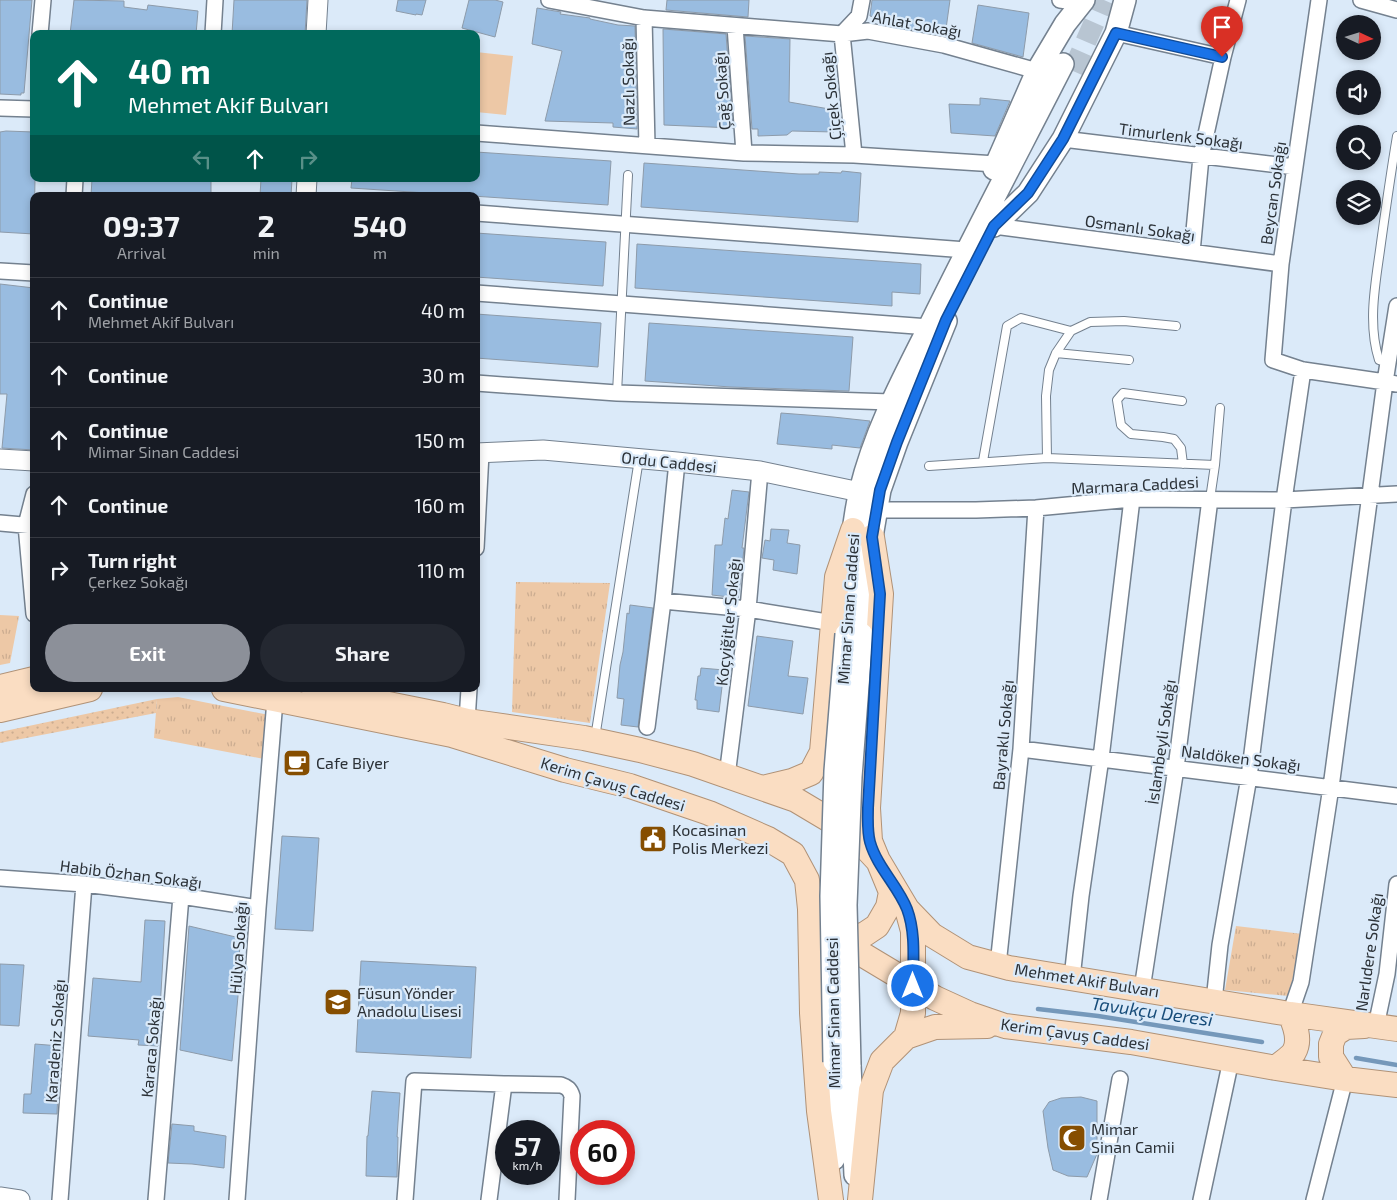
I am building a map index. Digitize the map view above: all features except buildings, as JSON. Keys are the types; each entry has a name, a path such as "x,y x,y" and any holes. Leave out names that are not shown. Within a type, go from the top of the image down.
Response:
{"main road":[{"path":"994,226 1028,193 1063,139 1116,33 1125,0"},
{"path":"966,250 996,164 1037,71 1065,24 1083,2"},
{"name":"Mimar Sinan Caddesi","path":"1068,68 994,226 946,320 897,442 875,510 863,533 860,492 868,462 891,402 966,250 1068,68"},
{"path":"762,788 792,781 811,773 822,752 847,630 837,577 863,533"},
{"path":"834,937 852,939 865,934 877,926 888,907 891,892 870,841 868,808 880,594 863,533"},
{"name":"Mimar Sinan Caddesi","path":"847,630 835,772 831,887 842,1064 856,1200"},
{"path":"0,687 30,680"},
{"path":"0,710 77,692"},
{"name":"Kerim Çavuş Caddesi","path":"238,692 452,735 565,770 630,786 709,813 768,839 793,854 807,880 810,909 825,932 913,986 970,1014 1005,1026 1131,1042 1276,1068 1397,1085"},
{"name":"Kerim Çavuş Caddesi","path":"329,692 467,721 640,750 693,764 796,800 853,834 879,862"},
{"path":"565,770 562,760 563,750 566,745 589,740"},
{"name":"Mehmet Akif Bulvarı","path":"879,862 907,909 932,935 968,957 998,965 1072,978 1290,1014 1386,1027"},
{"path":"810,909 815,1062 819,1111 833,1200"},
{"path":"906,1037 913,1013 913,931 907,909"},
{"path":"1276,1068 1294,1053 1297,1040 1295,1024 1290,1014"},
{"path":"860,1200 871,1090 882,1061 906,1037 935,1027 1005,1026"},
{"path":"1345,1079 1331,1057 1331,1044 1336,1034 1346,1028 1386,1027"},
{"name":"Mimar Sinan Caddesi","path":"833,1200 842,1064"}],"street":[{"path":"40,30 43,0"},
{"path":"213,30 215,0"},
{"path":"316,30 318,0"},
{"name":"Ahlat Sokağı","path":"550,0 644,18 842,34 868,31 944,45 1037,71"},
{"path":"842,34 859,16 862,0"},
{"path":"1060,0 1083,2"},
{"path":"1192,252 1201,156 1222,57 1238,0"},
{"name":"Beycan Sokağı","path":"1303,370 1273,360 1281,264 1319,0"},
{"path":"1361,0 1397,10"},
{"name":"Nazlı Sokağı","path":"644,18 647,146"},
{"name":"Çağ Sokağı","path":"735,26 744,153"},
{"path":"1116,33 1222,57"},
{"name":"Çiçek Sokağı","path":"842,34 854,154"},
{"path":"0,108 30,109"},
{"path":"480,133 744,153 854,154 996,164"},
{"name":"Timurlenk Sokağı","path":"1063,139 1295,167"},
{"path":"480,213 966,250"},
{"name":"Osmanlı Sokağı","path":"994,226 1281,264"},
{"path":"0,272 30,273"},
{"path":"480,294 929,327"},
{"path":"1290,1014 1301,982 1331,787 1370,496 1391,383 1388,363 1397,306"},
{"path":"1214,1001 1220,945 1248,776 1303,370 1391,383"},
{"path":"480,383 617,393 891,402"},
{"name":"Ordu Caddesi","path":"480,453 544,450 677,462 760,471 860,492"},
{"path":"0,459 30,462"},
{"path":"647,727 663,601 677,462"},
{"name":"Koçyiğitler Sokağı","path":"727,776 748,609 760,471"},
{"name":"Marmara Caddesi","path":"875,510 1036,508 1132,499 1284,500 1397,494"},
{"path":"1072,978 1132,499"},
{"name":"İslambeyli Sokağı","path":"1142,989 1176,768 1210,499"},
{"name":"Bayraklı Sokağı","path":"998,965 1021,749 1036,508"},
{"path":"0,523 30,526"},
{"path":"663,601 748,609 847,630"},
{"path":"467,721 469,692"},
{"name":"Hülya Sokağı","path":"237,1200 258,908 276,700"},
{"name":"Naldöken Sokağı","path":"1021,749 1397,796"},
{"name":"Habib Özhan Sokağı","path":"0,878 84,884 258,908"},
{"name":"Karadeniz Sokağı","path":"60,1200 84,884"},
{"name":"Narlıdere Sokağı","path":"1386,1027 1392,974 1397,884"},
{"name":"Karaca Sokağı","path":"156,1200 181,896"},
{"path":"1201,1200 1231,1060"},
{"path":"1099,1200 1120,1079"},
{"path":"1314,1200 1345,1079"},
{"path":"405,1200 414,1081 565,1086 572,1096 566,1200"},
{"path":"489,1200 504,1084"},
{"path":"0,1197 20,1200"}],"lane":[{"path":"1388,363 1379,360 1374,343 1373,298 1397,136"},
{"path":"617,393 628,175"},
{"path":"983,462 1007,326 1021,318 1071,330"},
{"path":"1047,458 1046,396 1049,370 1056,353 1071,330 1090,322 1124,322 1176,326"},
{"path":"1056,353 1129,360"},
{"path":"1182,401 1124,393 1116,400 1120,425 1130,434 1163,436 1174,440 1181,448 1183,464"},
{"path":"1210,499 1220,408"},
{"path":"929,466 1047,458 1215,465"},
{"path":"589,740 639,459"}],"green space":[{"path":"480,52 513,56 506,115 480,112"},
{"path":"516,582 610,583 590,723 512,712"},
{"path":"0,615 19,616 10,663 0,665"},
{"path":"178,697 269,715 264,759 154,738 157,699"},
{"path":"157,699 156,713 0,743 0,732"},
{"path":"1236,926 1302,934 1289,996 1225,990"}],"waterway":[{"name":"Tavukçu Deresi","path":"1038,1009 1098,1016 1262,1042"},
{"name":"Tavukçu Deresi","path":"1356,1058 1397,1065"}],"tunnel":[{"path":"1073,71 1104,0"}],"place":[{"name":"Cafe Biyer","path":"297,763"},
{"name":"Kocasinan Polis Merkezi","path":"653,839"},
{"name":"Füsun Yönder Anadolu Lisesi","path":"338,1002"},
{"name":"Mimar Sinan Camii","path":"1072,1138"}],"route":[{"path":"913,986 913,931 907,909 879,862 870,841 868,808 880,594 872,537 875,510 880,490 897,442 946,320 994,226 1028,193 1063,139 1116,33 1222,57"}]}
